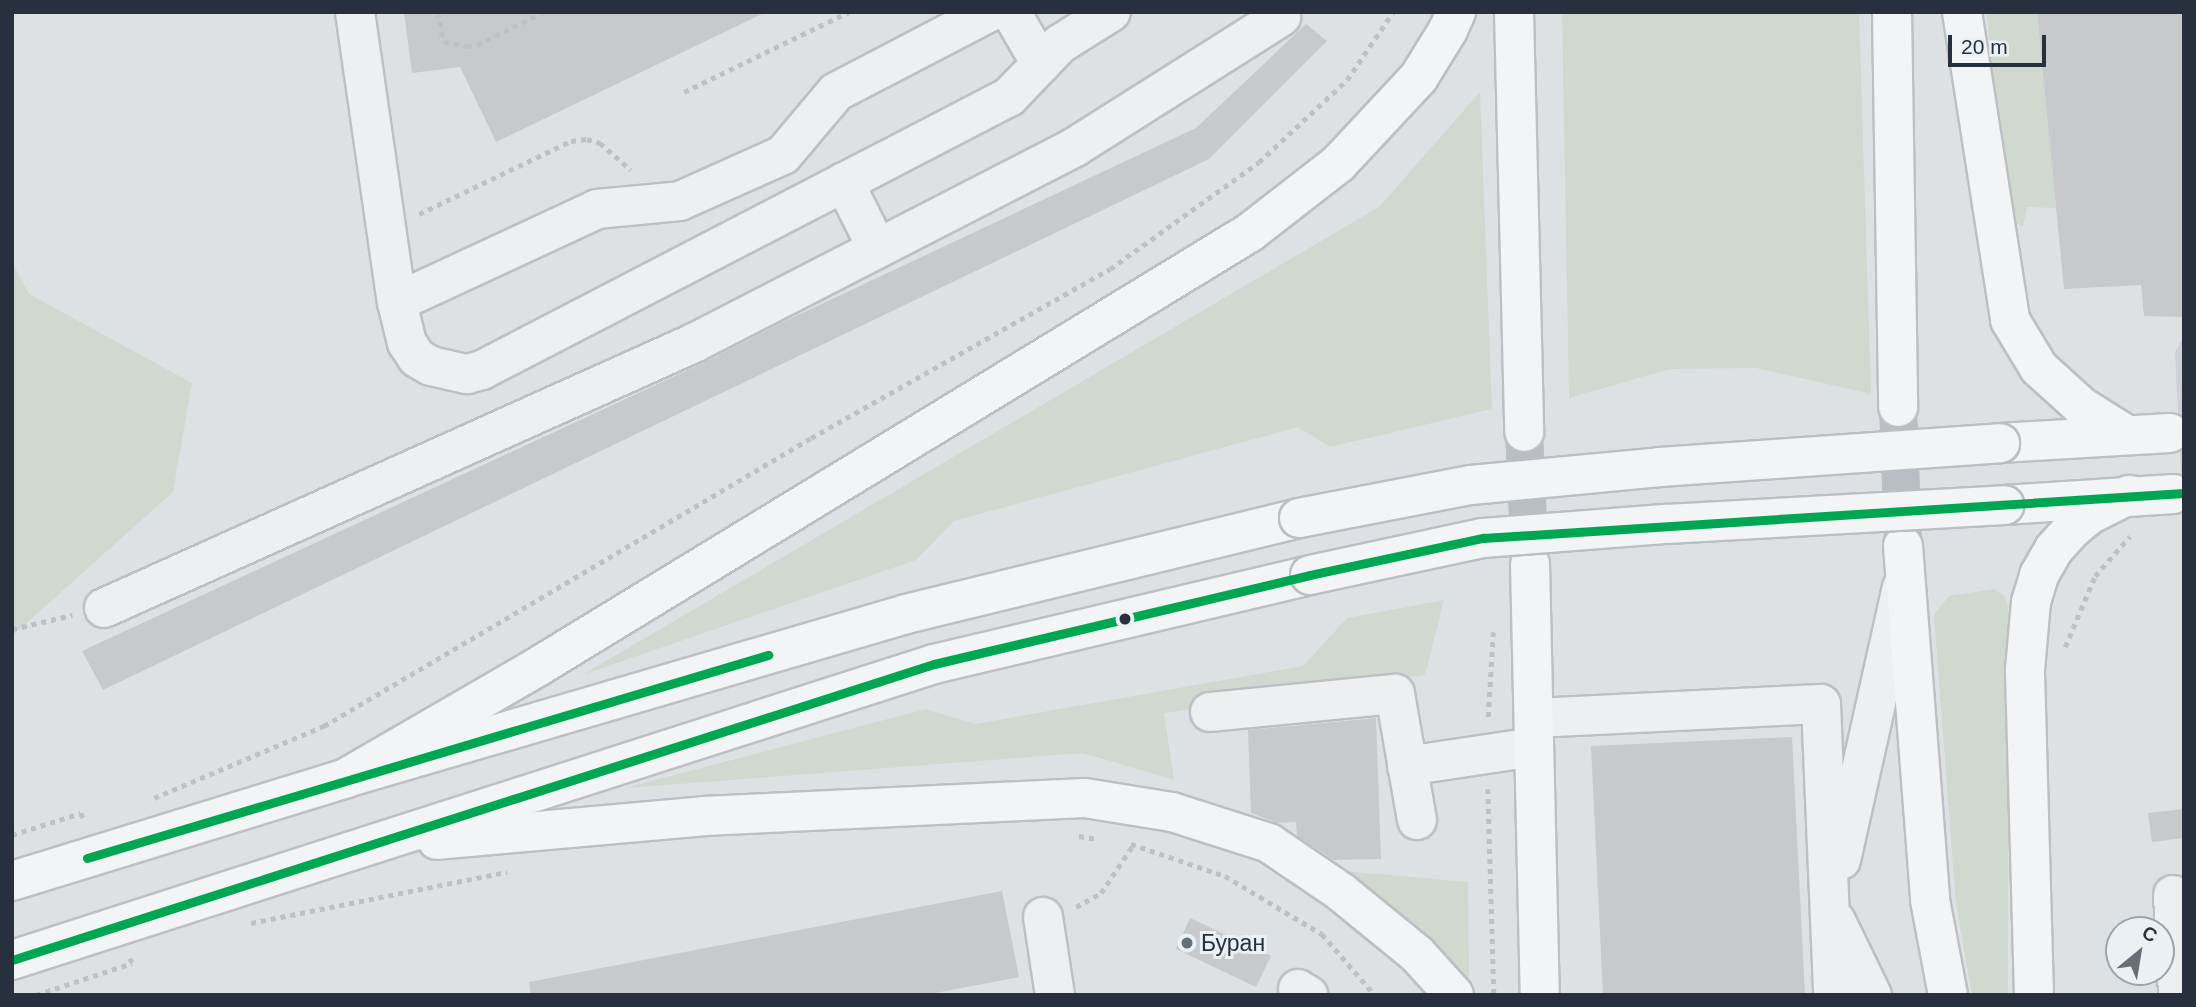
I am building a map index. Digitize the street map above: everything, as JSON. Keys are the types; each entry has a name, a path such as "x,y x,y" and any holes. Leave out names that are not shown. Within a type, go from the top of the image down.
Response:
{"main road":[{"path":"346,778 550,659 1249,233 1338,164 1419,77 1448,30 1455,12"},
{"path":"1514,12 1524,432"},
{"path":"1892,12 1898,407"},
{"path":"1962,12 2010,320 2039,368 2082,407 2127,435"},
{"path":"12,881 87,843 346,778 906,614 1299,518 1471,485 1660,467 2170,433"},
{"path":"2034,995 2025,670 2031,601 2039,575 2054,549 2089,514 2132,512 2174,494"},
{"path":"12,960 934,664 1310,575 1483,538 1667,524 2004,505 2132,512"},
{"path":"1904,561 1930,900 1948,995"},
{"path":"1530,564 1540,995"},
{"path":"365,847 704,816 1085,798 1172,812 1269,843 1350,899 1417,954 1454,995"}],"lane":[{"path":"355,12 397,302 407,343 417,358 448,372 467,374 494,364 1009,97 1060,44 1111,12"},
{"path":"397,302 597,209 683,200 789,152 836,92 990,12"},
{"path":"1012,12 1041,64"},
{"path":"104,608 694,343 1075,146 1281,17"},
{"path":"844,183 877,248"},
{"path":"1871,995 1830,909 1904,561"},
{"path":"1210,712 1395,694 1417,820"},
{"path":"1408,766 1534,732 1821,704 1833,995"},
{"path":"2173,895 2178,995"},
{"path":"1055,995 1058,913"}],"path":[{"path":"438,12 444,42 467,46 477,45 544,12"},
{"path":"684,92 849,12"},
{"path":"148,800 324,726 811,438 1110,269 1259,162 1347,80 1393,12"},
{"path":"386,229 550,150 587,139 600,143 668,202"},
{"path":"2063,659 2065,647 2095,576 2132,512"},
{"path":"12,629 104,608"},
{"path":"12,835 81,813 87,843"},
{"path":"1066,834 1106,841"},
{"path":"1119,842 1225,876 1322,934 1375,995"},
{"path":"1058,913 1101,893 1133,845"},
{"path":"246,925 517,870"},
{"path":"36,995 132,963"}],"shaded area":[{"path":"1562,12 1859,12 1871,394 1756,368 1670,369 1569,398"},
{"path":"1987,12 2037,12 2056,208 2027,207 2023,226 2009,221 1997,167"},
{"path":"1480,92 1492,409 1330,447 1298,427 954,521 916,560 582,675 1379,207"},
{"path":"12,262 29,294 192,383 173,492 12,636"},
{"path":"2184,336 2184,532 2175,352"},
{"path":"1994,589 2004,596 2008,607 2008,995 1972,995 1956,904 1934,615 1949,596"},
{"path":"1444,600 1425,675 1164,713 1174,780 1083,753 625,788 926,709 975,724 1303,666 1347,618"},
{"path":"1344,871 1468,882 1469,988"}],"building":[{"path":"404,12 766,12 496,142 460,67 412,73"},
{"path":"2037,12 2184,12 2184,317 2144,316 2141,285 2064,289"},
{"path":"1306,24 1327,41 1209,159 103,690 82,651 703,363 781,323 1196,128"},
{"path":"1376,718 1381,859 1334,860 1297,836 1296,822 1277,823 1251,813 1248,730"},
{"path":"1792,737 1805,995 1603,995 1591,746"},
{"path":"2184,809 2184,838 2152,842 2148,813"},
{"path":"1002,891 1019,977 925,995 531,995 529,982"},
{"path":"1190,918 1271,956 1256,987 1176,949"}],"tunnel":[{"path":"1898,407 1903,544"},
{"path":"1524,432 1530,564"}],"transit line":[{"path":"12,960 934,664 1310,575 1483,538 2184,493"},
{"path":"87,858 768,655"}],"place":[{"name":"Буран","path":"1187,943"}]}
